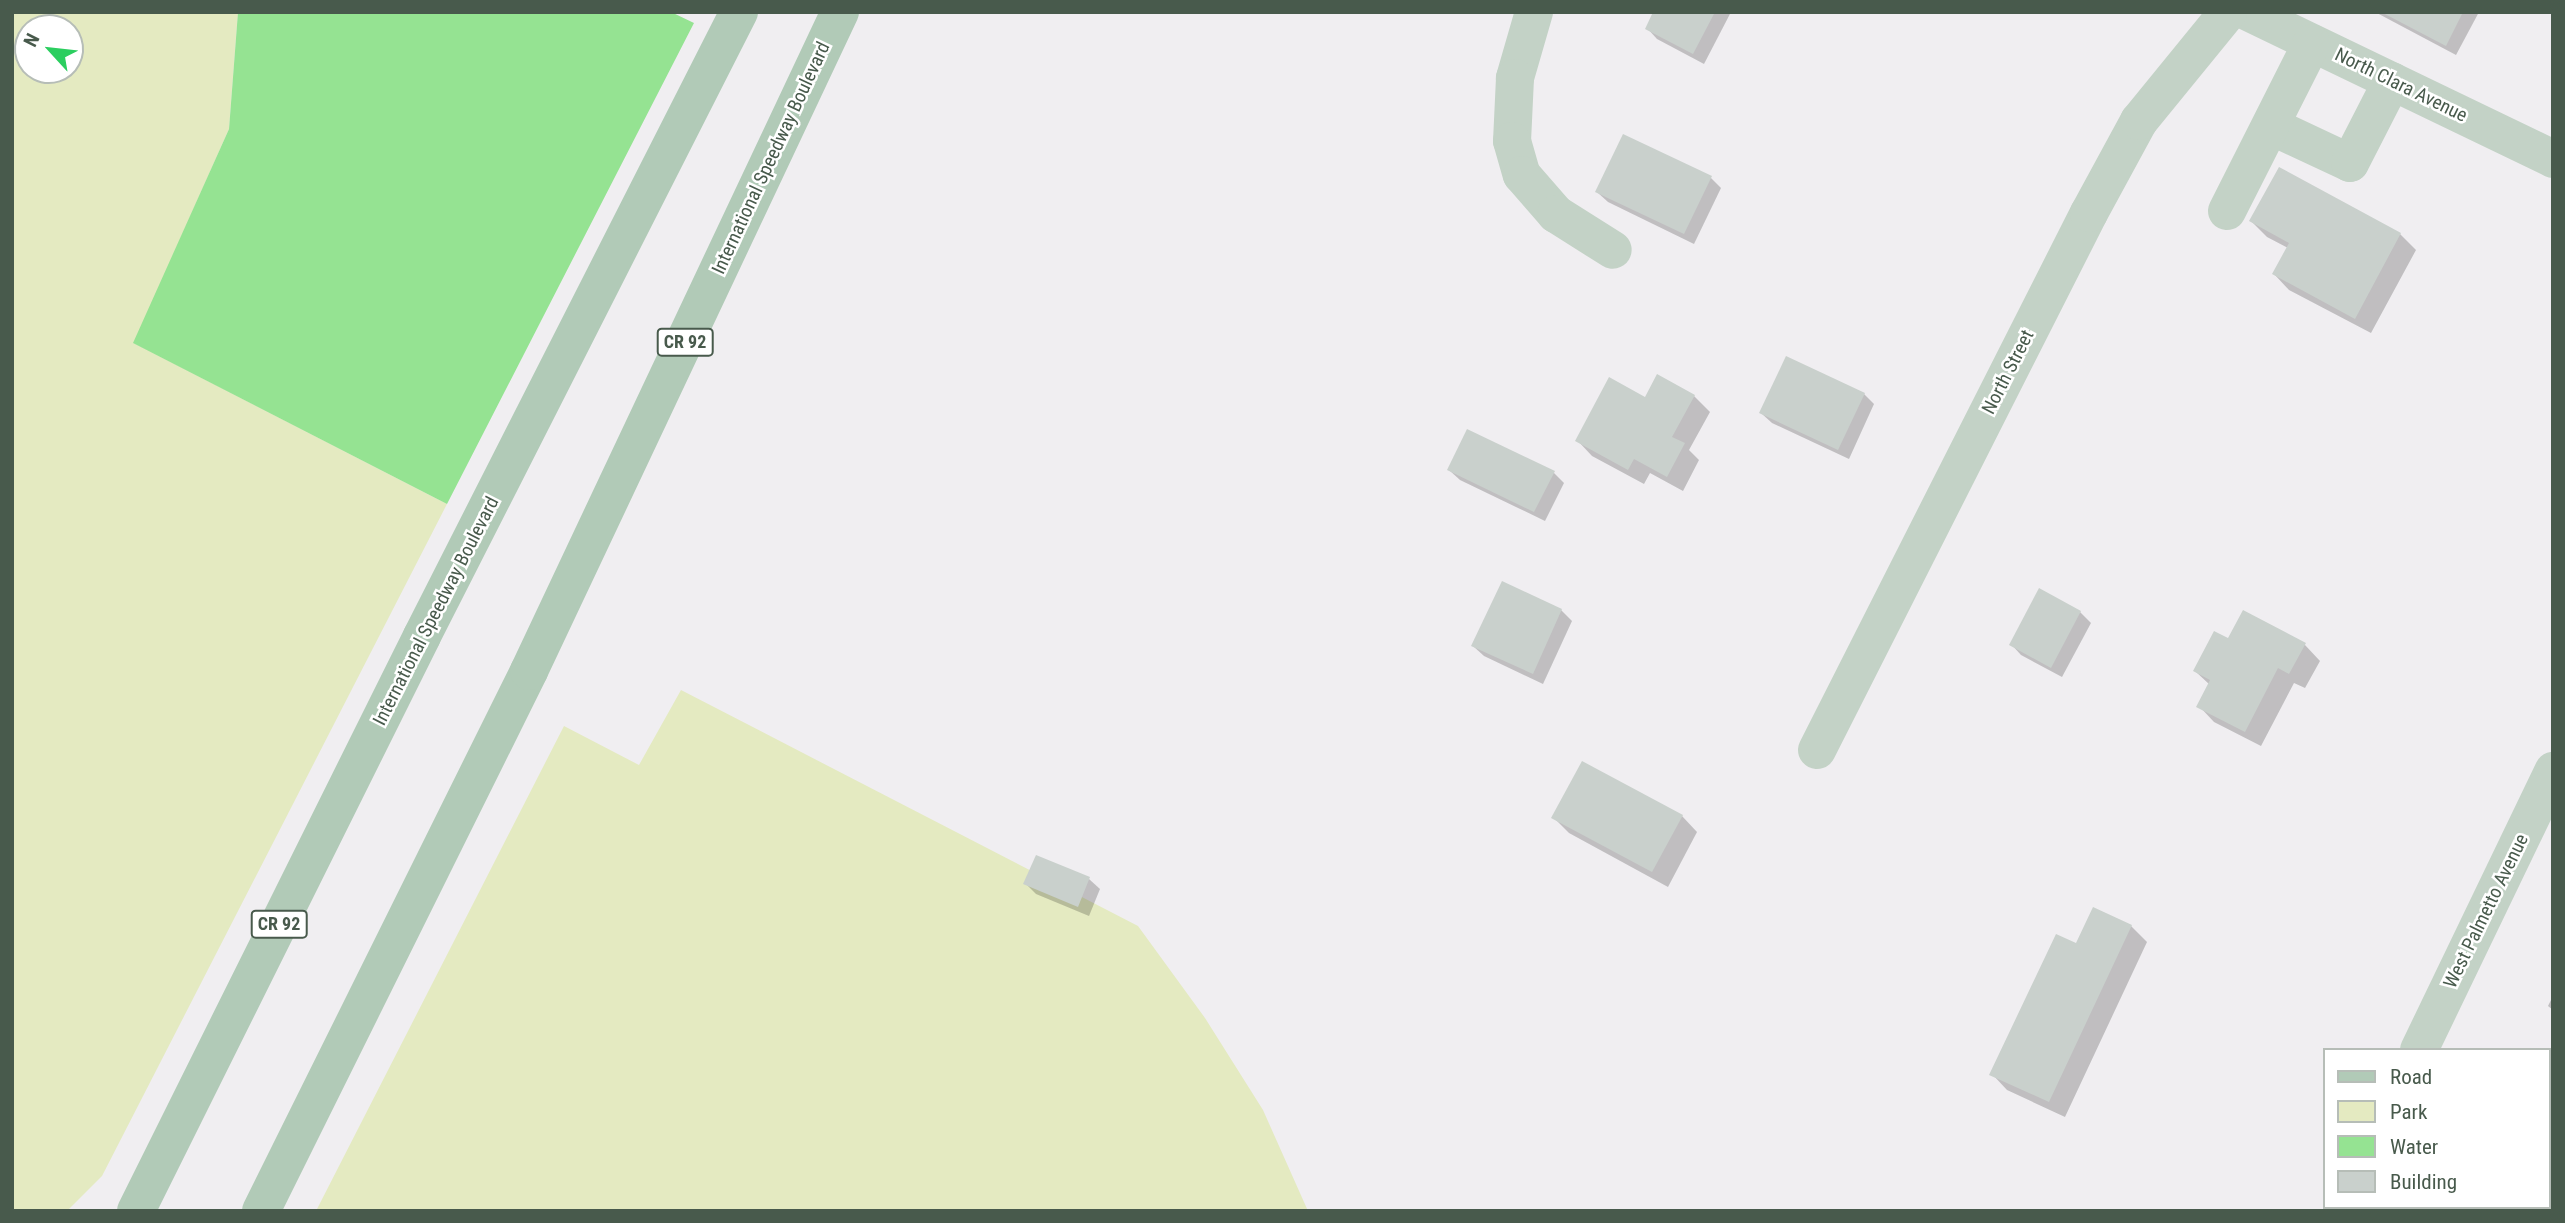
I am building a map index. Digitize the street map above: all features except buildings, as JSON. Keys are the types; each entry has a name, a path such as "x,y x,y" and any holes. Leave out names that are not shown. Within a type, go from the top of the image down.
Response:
{"main road":[{"name":"International Speedway Boulevard","path":"136,1211 422,636 739,12"},
{"name":"International Speedway Boulevard","path":"261,1211 529,671 840,12"}],"street":[{"path":"1534,12 1515,78 1512,141 1522,175 1556,214 1613,250"},
{"name":"North Street","path":"1817,750 2089,213 2139,121 2228,12"},
{"name":"North Clara Avenue","path":"2248,12 2553,159"},
{"path":"2227,211 2312,43"},
{"path":"2272,126 2350,163 2392,81"},
{"name":"West Palmetto Avenue","path":"2420,1048 2553,771"}],"green space":[{"path":"12,12 238,12 229,129 134,343 447,504 102,1176 67,1211 12,1211"},
{"path":"681,690 1138,926 1205,1018 1263,1110 1308,1211 316,1211 564,726 639,765"}],"water":[{"path":"238,12 671,12 694,23 447,504 133,343 229,129"}]}
